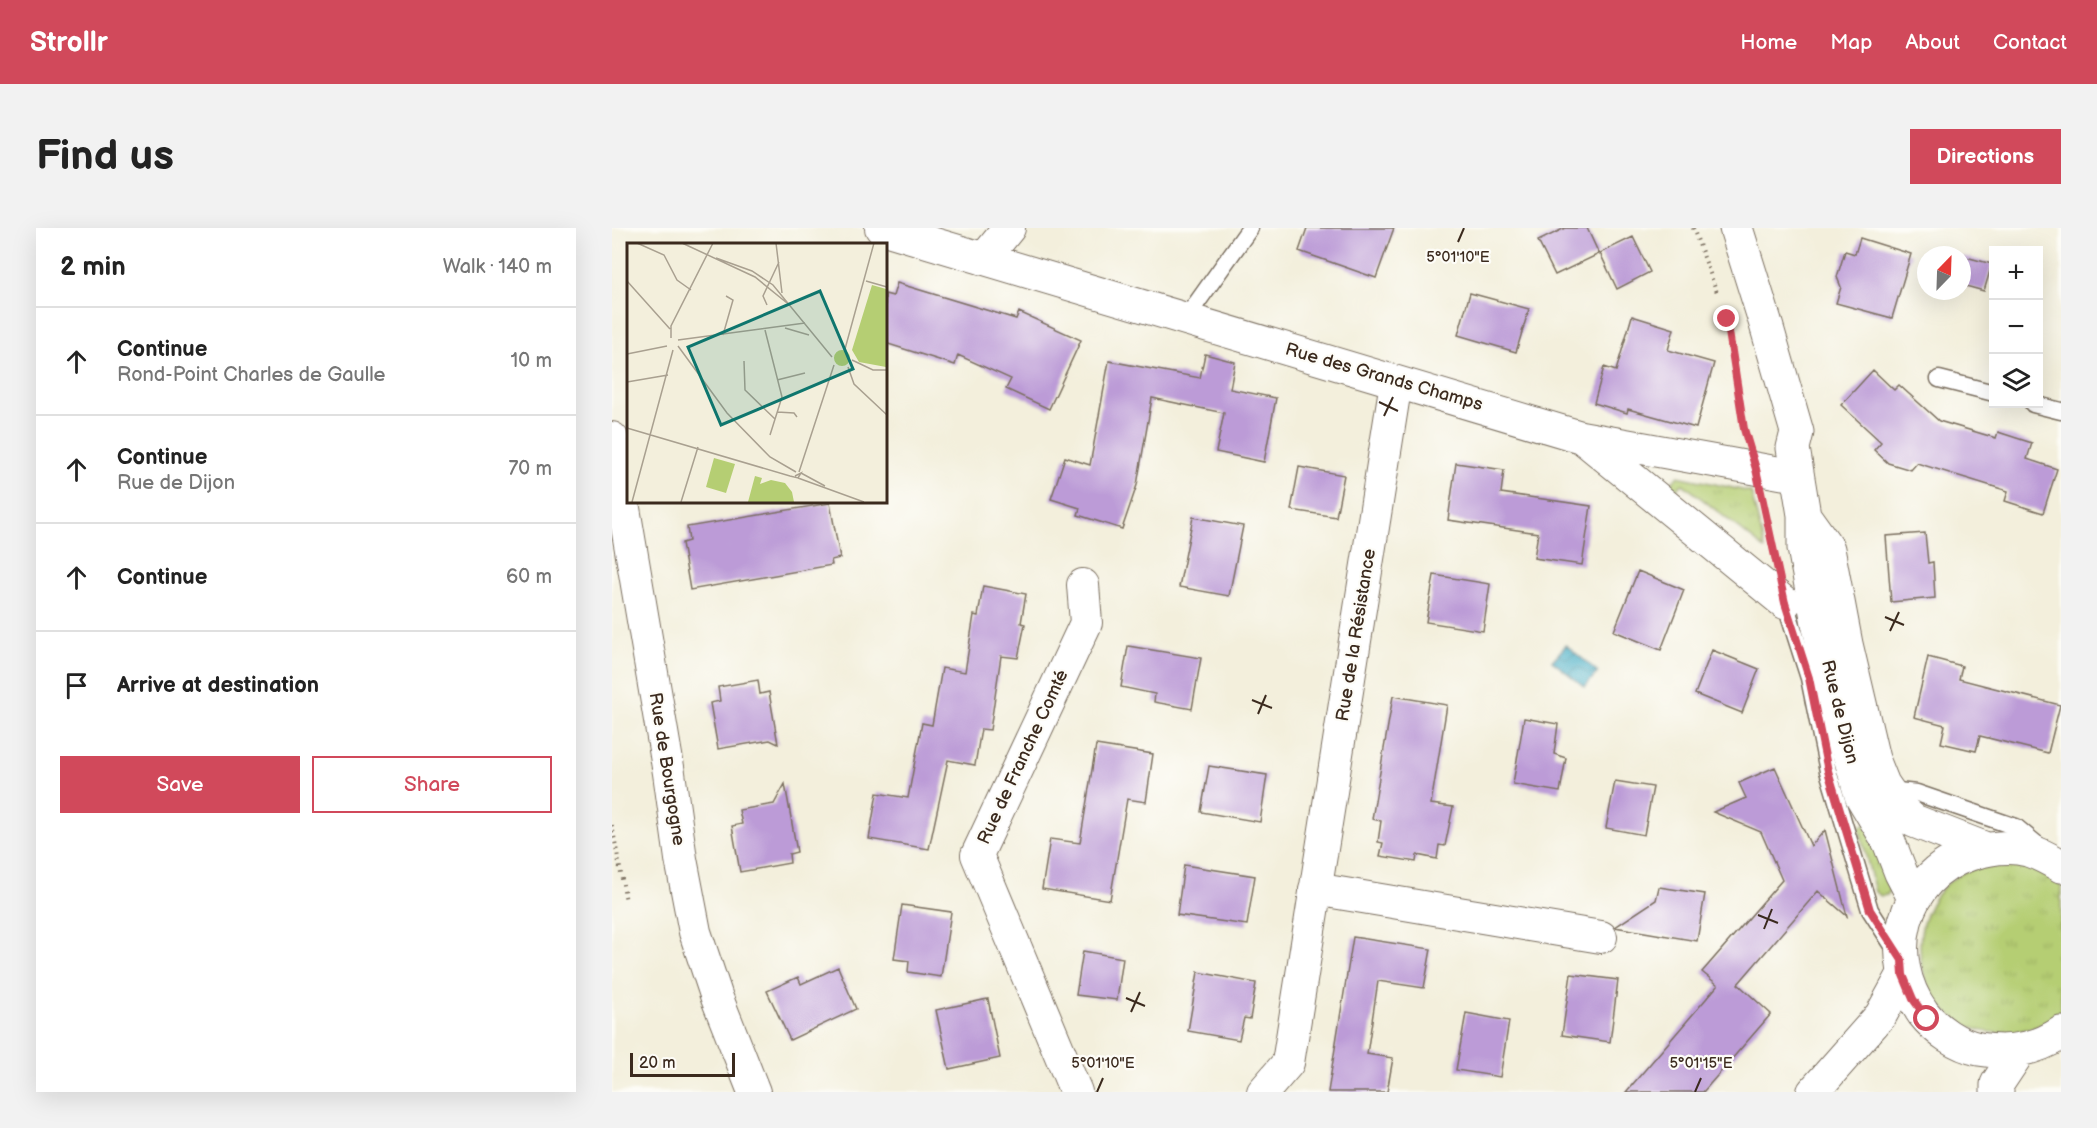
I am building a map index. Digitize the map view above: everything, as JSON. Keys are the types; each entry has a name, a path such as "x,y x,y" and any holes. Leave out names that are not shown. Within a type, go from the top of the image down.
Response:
{"street":[{"name":"Rue des Grands Champs","path":"881,228 1581,437 1756,469 1795,462"},
{"path":"984,259 1009,228"},
{"path":"1713,228 1760,369 1777,437 1795,462"},
{"name":"Rue de Dijon","path":"1736,228 1797,432 1795,462 1804,515 1804,548 1818,623 1861,795 1889,842 1914,898"},
{"name":"Rue de la Résistance","path":"1263,1092 1288,1063 1396,382"},
{"name":"Rue des Grands Champs","path":"1581,437 1785,603"},
{"name":"Rue de Bourgogne","path":"612,438 695,932 717,998 754,1092"},
{"name":"Rue de Dijon","path":"1804,515 1828,549 1846,644 1873,759 1883,784 1900,809 1914,821 1986,849"},
{"name":"Rue de Franche Comté","path":"1076,1092 977,855 1086,623 1083,585"},
{"path":"2061,865 2028,850 2007,848 1986,849 1957,858 1932,875 1914,898 1904,923 1900,949 1902,968 1917,1005 1927,1019 1947,1035 1969,1047 1994,1052 2019,1051 2048,1042 2061,1033"},
{"path":"1315,889 1601,938"},
{"path":"1813,1092 1881,1016 1902,968"},
{"path":"1997,1092 1997,1084 2019,1051"}],"lane":[{"path":"1186,318 1250,228"},
{"path":"1939,379 1989,392"},
{"path":"2043,407 2061,411"},
{"name":"Rue de Dijon","path":"1785,603 1809,678 1828,771 1870,910 1902,968"},
{"path":"1883,784 1897,791 1917,793 2016,827 2061,865"}],"path":[{"path":"1693,228 1720,300"},
{"path":"1727,319 1744,429 1756,469 1770,537"},
{"path":"612,825 626,901"}],"green space":[{"path":"1678,476 1751,492 1765,549 1683,484 1675,490 1670,484"},
{"path":"1867,824 1892,885 1887,895 1881,896 1875,892 1859,827"},
{"path":"2012,863 2040,871 2061,885 2061,1011 2045,1023 2025,1030 2012,1032 1977,1029 1950,1014 1931,991 1922,962 1921,932 1931,903 1952,880 1984,865"}],"water":[{"path":"1566,645 1598,672 1585,687 1552,661"}],"building":[{"path":"1307,228 1394,228 1376,278 1299,251"},
{"path":"1565,228 1587,228 1599,254 1555,275 1538,241"},
{"path":"1633,237 1650,272 1617,289 1600,253"},
{"path":"1860,238 1911,254 1892,318 1836,303 1841,287 1837,277 1845,251 1855,254"},
{"path":"1971,258 1989,263 1989,274 1984,291 1971,287"},
{"path":"897,283 1016,319 1019,312 1081,340 1049,409 1006,389 1011,379 958,355 955,365 886,343 886,294 893,296"},
{"path":"1470,293 1529,309 1516,352 1458,335"},
{"path":"1632,316 1674,329 1668,350 1714,363 1696,428 1628,409 1627,413 1594,403 1604,367 1616,371"},
{"path":"1205,354 1235,362 1230,389 1276,398 1264,462 1216,452 1224,413 1152,398 1137,485 1122,529 1078,515 1080,508 1051,499 1065,457 1090,465 1109,361 1200,378"},
{"path":"1873,370 1894,390 1899,385 1939,421 1996,438 1998,432 2032,443 2027,459 2057,469 2043,513 2005,501 2008,491 1917,463 1911,470 1888,463 1874,450 1881,442 1841,405"},
{"path":"1456,463 1504,470 1501,493 1591,506 1582,565 1534,558 1538,533 1448,520"},
{"path":"1299,467 1344,475 1336,517 1291,510"},
{"path":"830,503 840,558 831,560 832,565 690,590 682,543 689,541 687,527"},
{"path":"1193,517 1243,526 1229,596 1179,587"},
{"path":"1925,533 1928,563 1933,562 1935,598 1891,602 1886,536"},
{"path":"1638,571 1684,590 1661,650 1614,631"},
{"path":"1434,575 1490,584 1483,631 1426,622"},
{"path":"983,586 1026,594 1021,623 1025,624 1018,658 1001,656 990,730 981,729 975,765 948,760 929,849 869,839 877,793 908,798 922,723 932,725 942,668 965,672 974,615 978,616"},
{"path":"1128,646 1201,658 1192,709 1154,702 1155,694 1121,687"},
{"path":"1712,650 1759,669 1742,713 1695,694"},
{"path":"1928,657 1962,666 1959,679 2060,705 2048,753 1980,736 1976,751 1941,743 1945,725 1914,717"},
{"path":"758,680 760,694 769,692 778,744 770,740 718,749 710,703 720,701 718,687"},
{"path":"1393,696 1447,705 1431,804 1453,807 1445,846 1439,845 1437,859 1417,855 1416,862 1380,856 1383,843 1378,842 1381,821 1372,819"},
{"path":"1524,718 1558,724 1554,754 1566,758 1560,792 1513,784"},
{"path":"1096,745 1153,754 1146,802 1127,799 1110,900 1042,889 1050,839 1080,843"},
{"path":"1209,766 1267,775 1260,822 1201,812"},
{"path":"1775,767 1811,846 1825,830 1847,916 1818,891 1738,984 1771,1014 1703,1092 1626,1092 1718,985 1702,972 1782,880 1761,832 1713,812 1746,798 1739,783"},
{"path":"1615,781 1653,787 1644,835 1606,828"},
{"path":"785,784 797,852 789,854 790,863 740,872 732,826 742,824 739,810 774,804"},
{"path":"1184,865 1255,876 1247,925 1177,915"},
{"path":"1659,887 1705,894 1697,941 1615,927 1656,900"},
{"path":"902,905 951,912 941,977 908,972 909,961 894,959"},
{"path":"1353,937 1431,949 1424,988 1378,981 1367,1054 1393,1058 1387,1092 1328,1092"},
{"path":"1083,951 1123,958 1117,1000 1076,995"},
{"path":"838,967 856,1009 790,1040 767,991 798,977 801,984"},
{"path":"1198,972 1256,983 1250,1019 1244,1018 1239,1040 1188,1031"},
{"path":"1571,974 1618,980 1610,1042 1562,1035"},
{"path":"988,999 1000,1058 949,1069 936,1010"},
{"path":"1466,1013 1509,1021 1500,1077 1456,1070"}],"route":[{"path":"1727,319 1744,429 1756,469 1785,603 1809,678 1828,771 1870,910 1902,960 1903,975 1913,999 1927,1019"}]}
